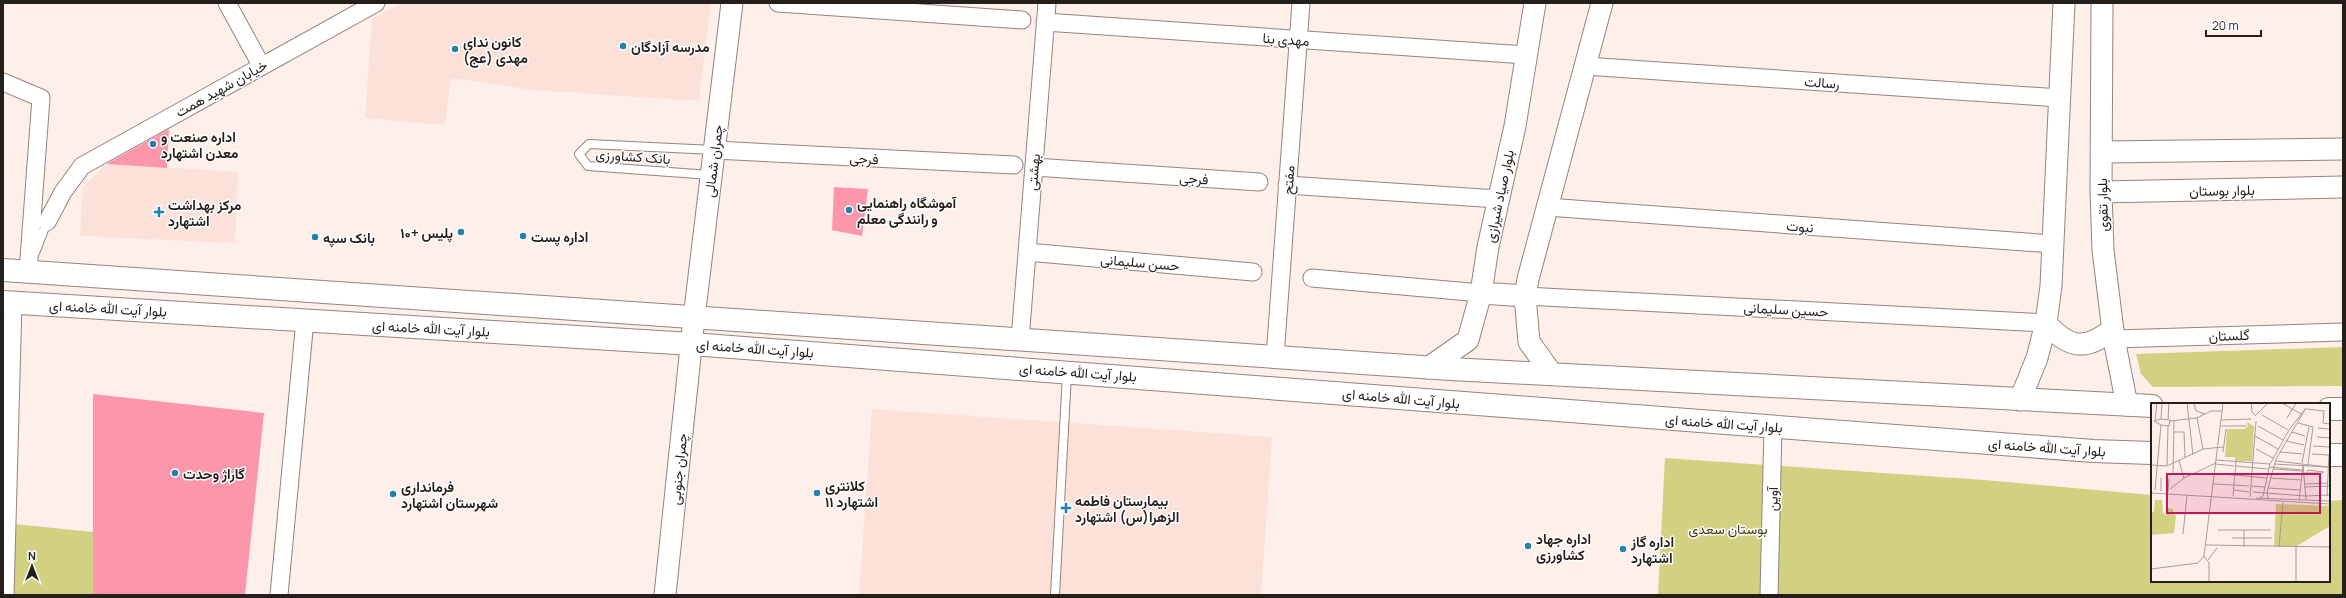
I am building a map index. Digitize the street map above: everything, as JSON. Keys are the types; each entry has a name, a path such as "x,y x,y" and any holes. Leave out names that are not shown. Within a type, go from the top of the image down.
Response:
{"main road":[{"name":"بلوار آیت الله خامنه ای","path":"3,270 1428,368 2151,406"},
{"name":"بلوار آیت الله خامنه ای","path":"8,302 692,344 1067,371 2093,451 2151,453"},
{"path":"2330,409 2343,409"},
{"path":"2330,455 2343,455"}],"street":[{"path":"227,3 261,65"},
{"name":"خیابان شهید همت","path":"47,222 63,192 82,166 261,65 376,3"},
{"name":"چمران شمالی","path":"692,344 732,3"},
{"path":"778,3 1022,20"},
{"name":"بهشتی","path":"1020,340 1047,3"},
{"name":"مفتح","path":"1275,357 1300,3"},
{"name":"بلوار صیاد شیرازی","path":"1428,368 1468,340 1481,293 1498,199 1514,126 1535,3"},
{"path":"1552,374 1529,342 1525,296 1547,207 1602,3"},
{"path":"2020,400 2037,358 2046,323 2052,244 2064,3"},
{"name":"بلوار تقوی","path":"2102,3 2103,152 2101,192 2104,250 2114,334 2127,405"},
{"name":"مهدی بنا","path":"1045,22 1526,55"},
{"name":"رسالت","path":"1585,66 2060,98"},
{"path":"3,82 41,98 28,272"},
{"path":"2103,152 2343,149"},
{"name":"فرجی","path":"714,150 1014,166"},
{"name":"فرجی","path":"1034,167 1259,182"},
{"path":"1287,185 1498,199"},
{"name":"بلوار بوستان","path":"2101,192 2343,187"},
{"name":"نبوت","path":"1547,207 2052,244"},
{"name":"حسن سلیمانی","path":"1027,252 1253,272"},
{"path":"1312,278 1525,296"},
{"name":"حسین سلیمانی","path":"1525,296 2046,323"},
{"path":"5,595 8,302"},
{"path":"278,595 305,320"},
{"path":"2046,323 2059,338 2078,344 2098,341 2114,334"},
{"name":"گلستان","path":"2114,334 2343,332"},
{"name":"چمران جنوبی","path":"665,595 692,344"},
{"name":"آوین","path":"1769,595 1773,427"}],"lane":[{"name":"بانک کشاورزی","path":"711,176 588,166 579,154 589,144 714,150"},
{"path":"28,272 47,222"},
{"path":"1055,595 1067,371"}],"shaded area":[{"path":"403,3 711,3 699,101 534,90 451,78 445,125 365,118 372,19"},
{"name":"مرکز بهداشت اشتهارد","path":"107,164 238,172 235,243 80,236 83,187"},
{"name":"بیمارستان فاطمه الزهرا(س) اشتهارد","path":"872,409 1272,437 1261,595 859,595"}],"green space":[{"path":"2343,347 2343,386 2153,387 2141,374 2136,354"},
{"name":"بوستان سعدی","path":"1665,458 1984,480 2151,495 2151,582 2330,582 2330,501 2343,500 2343,595 1658,595"},
{"path":"14,524 93,532 93,595 8,595"}],"building":[{"name":"اداره صنعت و معدن اشتهارد","path":"169,129 167,168 107,164 108,163"},
{"name":"آموشگاه راهنمایی و رانندگی معلم","path":"834,187 868,189 862,236 832,230"},
{"name":"گاراژ وحدت","path":"93,394 264,413 245,595 93,595"}],"place":[{"name":"مدرسه آزادگان","path":"623,46"},
{"name":"کانون ندای مهدی (عج)","path":"455,49"},
{"name":"اداره صنعت و معدن اشتهارد","path":"153,144"},
{"name":"آموشگاه راهنمایی و رانندگی معلم","path":"849,210"},
{"name":"مرکز بهداشت اشتهارد","path":"159,212"},
{"name":"پلیس +۱۰","path":"461,232"},
{"name":"اداره پست","path":"523,236"},
{"name":"بانک سپه","path":"315,237"},
{"name":"گاراژ وحدت","path":"175,473"},
{"name":"کلانتری ۱۱ اشتهارد","path":"817,493"},
{"name":"فرمانداری شهرستان اشتهارد","path":"393,494"},
{"name":"بیمارستان فاطمه الزهرا(س) اشتهارد","path":"1066,508"},
{"name":"اداره جهاد کشاورزی","path":"1528,546"},
{"name":"اداره گاز اشتهارد","path":"1623,549"}]}
